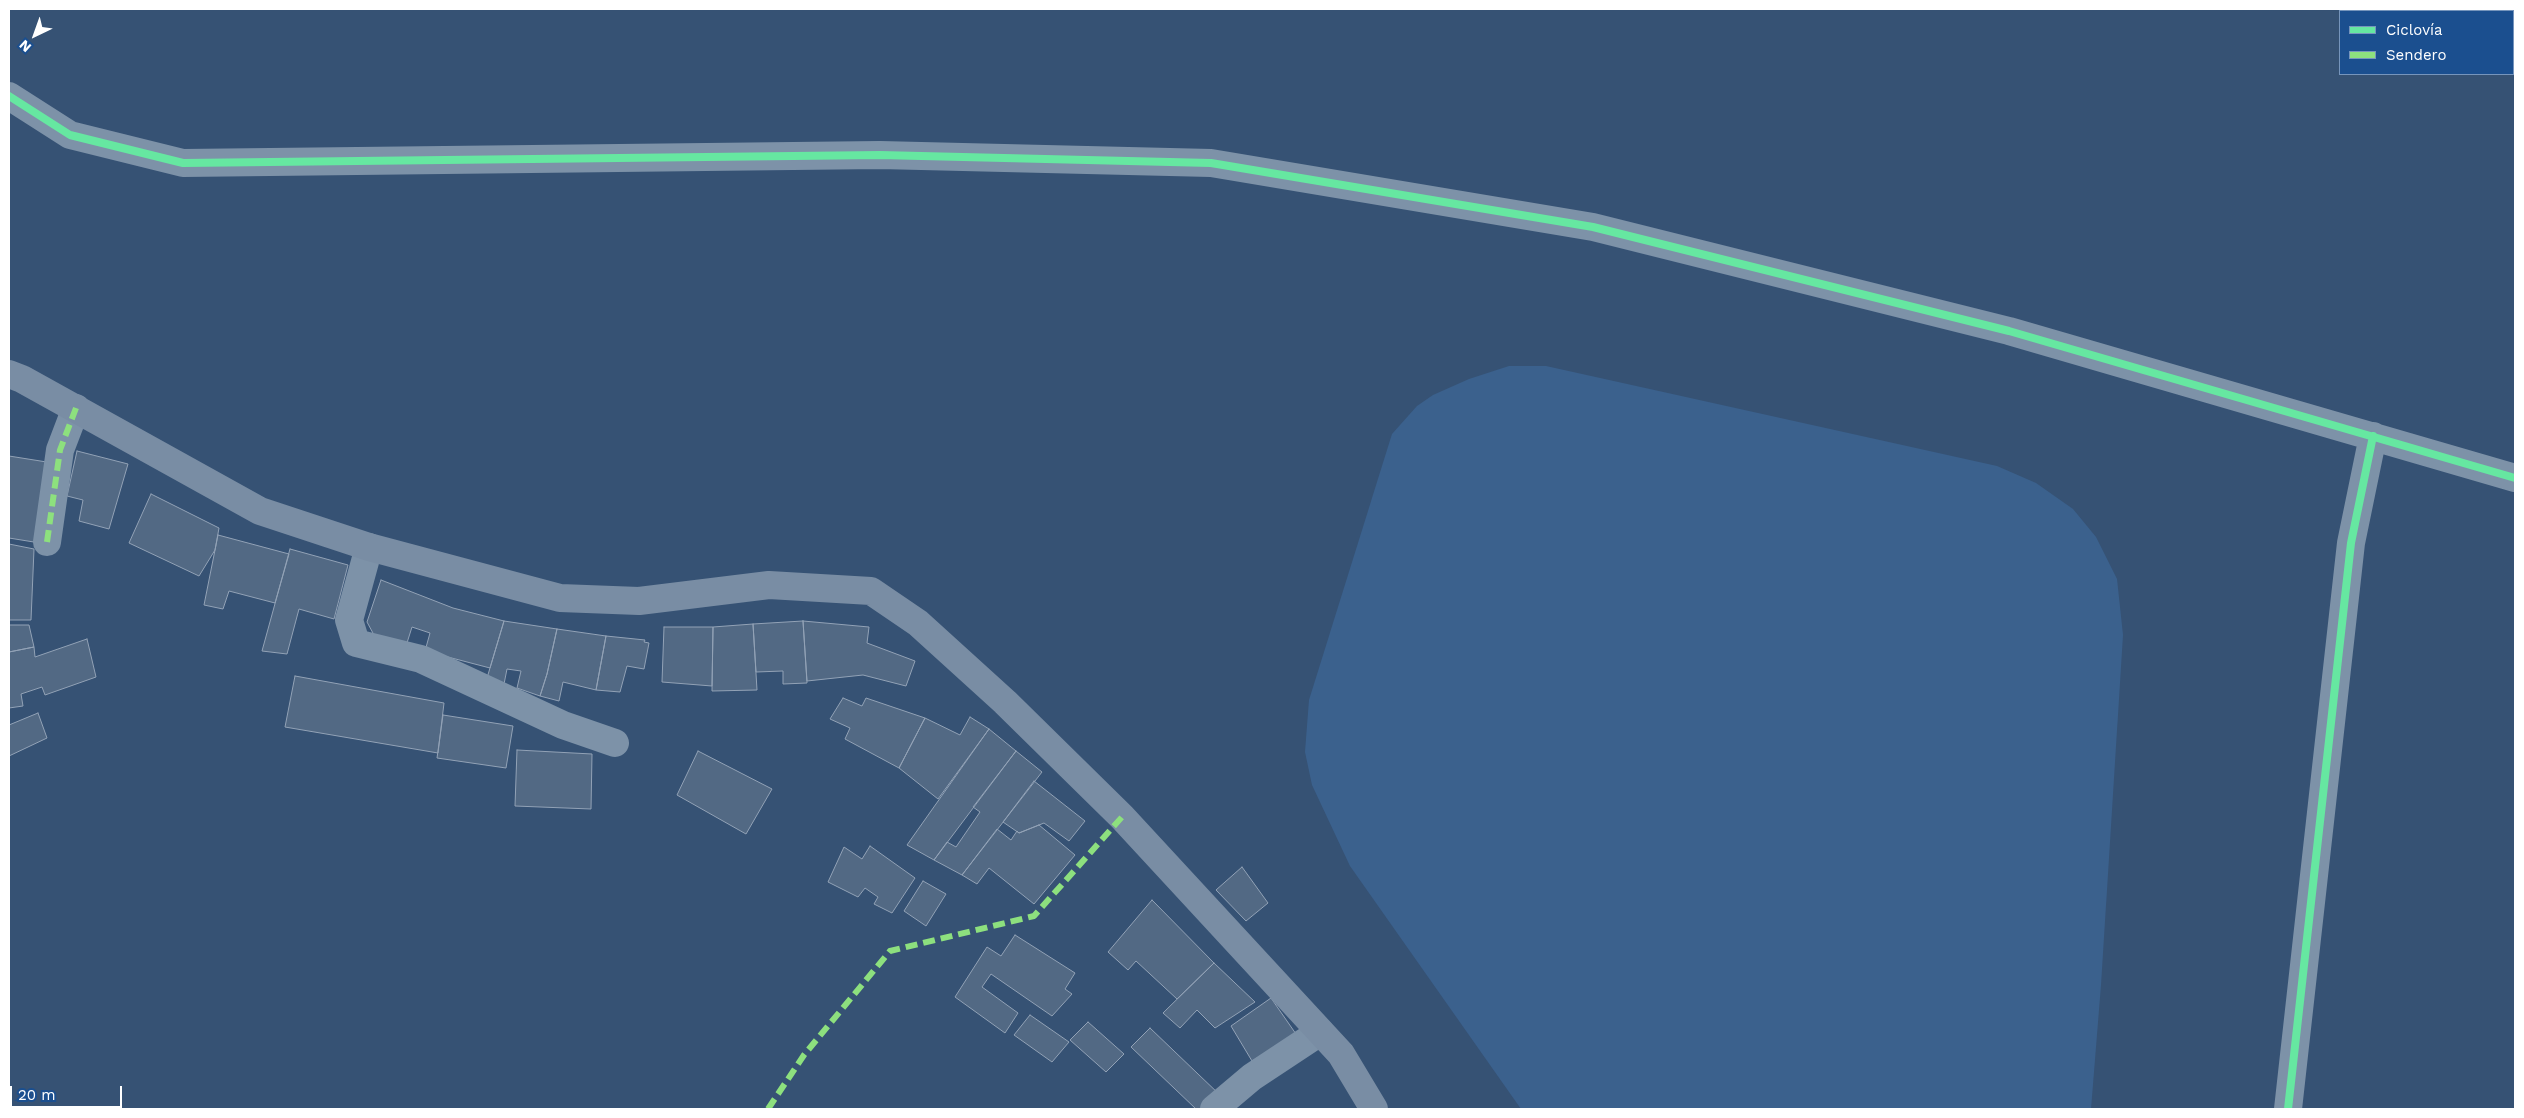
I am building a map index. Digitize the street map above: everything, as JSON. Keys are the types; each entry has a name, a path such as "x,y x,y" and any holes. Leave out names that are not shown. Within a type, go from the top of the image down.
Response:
{"main road":[{"path":"9,374 76,408 260,511 369,547 560,598 638,602 769,585 871,591 918,623 1005,702 1122,817 1341,1054 1374,1109"}],"street":[{"path":"9,96 70,135 183,164 880,155 1211,163 1593,226 2009,331 2515,478"},
{"path":"47,542 60,450 76,408"},
{"path":"2288,1109 2351,543 2373,436"},
{"path":"369,547 349,620 356,643 421,659 563,725 615,743"},
{"path":"1214,1109 1252,1077 1320,1032"}],"water":[{"path":"1509,366 1546,366 1997,466 2036,483 2073,509 2096,537 2117,579 2123,635 2101,985 2091,1109 1521,1109 1350,866 1312,785 1305,752 1309,700 1392,434 1417,406 1433,395 1469,379"}],"building":[{"path":"77,451 128,464 109,529 79,521 83,500 67,496"},
{"path":"9,456 53,463 40,543 9,538"},
{"path":"151,494 219,528 215,550 199,576 129,543"},
{"path":"218,535 289,554 275,603 229,591 223,609 204,605"},
{"path":"9,544 34,549 31,620 9,620"},
{"path":"290,549 348,565 334,619 299,609 287,654 262,651"},
{"path":"381,580 453,608 504,621 490,668 425,651 430,633 412,627 406,646 374,635 367,622"},
{"path":"504,621 557,629 540,696 517,688 521,671 507,669 504,684 487,678"},
{"path":"803,621 869,627 867,643 915,661 906,686 863,675 807,681"},
{"path":"803,621 807,683 783,684 783,671 756,672 753,624"},
{"path":"753,624 757,690 712,691 713,627"},
{"path":"9,625 29,625 34,647 9,652"},
{"path":"664,627 713,627 712,686 662,682"},
{"path":"557,629 606,636 596,690 563,682 559,701 540,696"},
{"path":"606,636 645,640 644,642 649,643 644,669 627,666 620,692 596,690"},
{"path":"87,639 96,677 45,695 42,687 21,694 23,706 9,708 9,652 34,647 35,657"},
{"path":"295,676 444,703 438,753 285,727"},
{"path":"843,698 862,706 866,698 925,718 899,768 845,739 850,728 830,719"},
{"path":"38,713 47,738 9,756 9,725"},
{"path":"443,715 513,726 506,768 437,758"},
{"path":"970,717 989,729 938,799 899,768 925,718 960,735"},
{"path":"989,729 1016,751 934,860 907,845"},
{"path":"517,750 592,754 591,809 515,806"},
{"path":"698,751 772,789 746,834 677,795"},
{"path":"1016,751 1042,772 962,875 934,860 947,842 956,847 980,812 973,807"},
{"path":"1034,781 1085,821 1069,841 1044,823 1019,833 1003,822"},
{"path":"1039,825 1075,855 1034,904 989,868 977,884 962,875 997,829 1011,840 1017,831 1019,833"},
{"path":"870,846 915,878 892,913 874,904 878,897 865,888 858,897 828,882 844,847 862,859"},
{"path":"1242,867 1268,903 1246,921 1216,890"},
{"path":"923,881 946,894 926,926 904,911"},
{"path":"1152,900 1214,963 1177,999 1136,961 1128,970 1108,952"},
{"path":"1015,935 1075,973 1065,989 1072,994 1052,1016 991,974 982,987 1018,1013 1005,1033 955,997 987,947 1001,956"},
{"path":"1214,963 1255,1002 1215,1028 1197,1010 1180,1028 1163,1013"},
{"path":"1271,998 1296,1034 1252,1061 1231,1026"},
{"path":"1030,1015 1069,1042 1052,1062 1014,1035"},
{"path":"1088,1022 1124,1054 1106,1072 1070,1040"},
{"path":"1150,1028 1221,1096 1208,1109 1196,1109 1131,1047"}],"marked path":[{"path":"47,542 60,450 76,408"},
{"path":"768,1109 804,1055 890,951 1034,916 1122,817"}],"cycle path":[{"path":"9,96 70,135 183,163 880,155 1211,163 1593,227 2009,331 2515,478"},
{"path":"2288,1109 2351,543 2373,436"}]}
